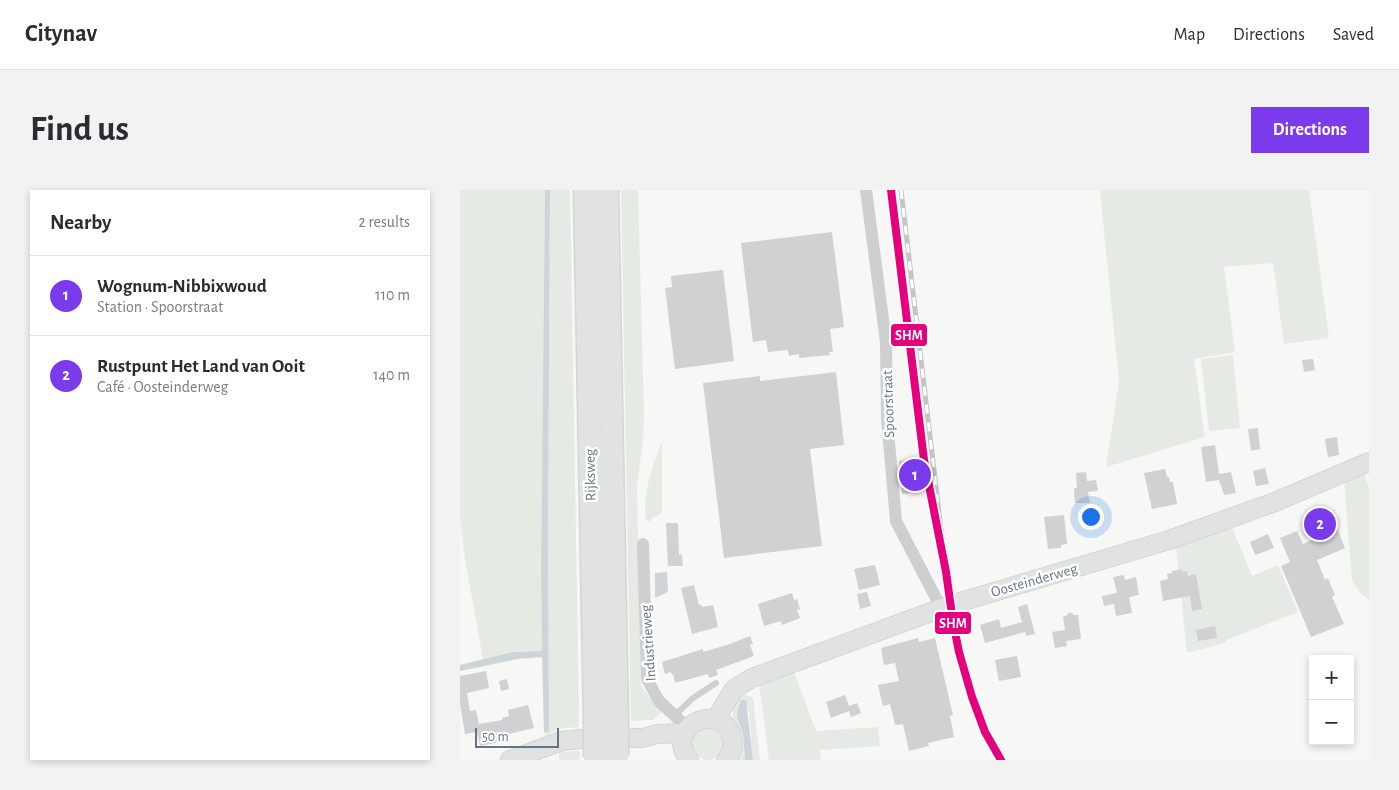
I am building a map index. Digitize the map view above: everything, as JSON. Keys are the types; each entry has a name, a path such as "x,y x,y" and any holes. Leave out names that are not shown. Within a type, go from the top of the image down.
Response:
{"highway":[{"name":"Rijksweg","path":"585,190 606,721"},
{"name":"Rijksweg","path":"606,758 607,190"}],"street":[{"name":"Spoorstraat","path":"866,190 886,342 887,419 896,521 937,600 939,609"},
{"name":"Oosteinderweg","path":"715,720 734,689 752,678 939,609 1169,540 1276,502 1369,462"},
{"name":"Industrieweg","path":"643,544 648,680 659,701 674,716 686,742"},
{"path":"637,738 657,734 686,742 697,721 715,720 727,728 732,739 731,752 726,760"},
{"path":"510,760 562,741 580,739"}],"lane":[{"path":"674,716 693,698 716,683"}],"shaded area":[{"path":"460,190 545,190 541,568 542,649 541,651 512,652 483,659 460,522"},
{"path":"545,190 550,190 549,731 544,733 542,657 518,659 460,671 460,665 512,652 541,651 542,649 541,568"},
{"path":"550,190 570,190 579,727 557,729 545,737 546,732 549,730"},
{"path":"621,190 638,190 644,413 643,441 637,486 641,685 662,712 653,720 631,721"},
{"path":"1100,190 1309,190 1329,338 1284,344 1273,263 1224,267 1235,352 1194,359 1205,437 1106,467 1119,381"},
{"path":"1233,355 1240,428 1209,431 1201,359"},
{"path":"662,441 662,513 651,519 650,522 645,518 647,488"},
{"path":"1364,471 1369,489 1369,600 1360,593 1352,580 1344,479"},
{"path":"1231,525 1252,576 1278,565 1298,612 1227,640 1225,643 1187,653 1176,547"},
{"path":"667,572 668,592 655,598 655,573"},
{"path":"794,672 816,731 878,727 880,746 820,750 821,760 769,760 759,682"},
{"path":"741,693 753,698 760,760 753,760 749,711 741,700 737,715 743,735 745,760 736,760 736,727 733,718 733,708"},
{"path":"741,700 746,700 753,760 745,760 743,735 737,719"},
{"path":"708,728 720,732 724,744 720,756 708,760 696,756 692,744 696,732"},
{"path":"580,751 580,760 559,760 559,752"}],"building":[{"path":"832,232 844,327 830,329 833,352 829,352 830,355 799,358 799,354 789,356 788,350 768,352 766,340 753,342 741,243"},
{"path":"723,270 734,361 675,369 665,288 672,287 671,276"},
{"path":"1313,359 1315,370 1304,372 1302,360"},
{"path":"836,372 844,445 810,449 822,546 724,558 703,383 760,376 760,381"},
{"path":"1258,428 1260,449 1251,451 1248,429"},
{"path":"1337,437 1339,455 1328,457 1325,439"},
{"path":"1215,445 1219,474 1231,472 1236,493 1224,495 1219,480 1206,482 1201,447"},
{"path":"907,460 911,493 902,494 899,461"},
{"path":"1265,468 1269,484 1256,486 1253,471"},
{"path":"1165,469 1170,482 1173,482 1177,504 1152,509 1144,473"},
{"path":"1086,472 1087,481 1096,480 1098,491 1088,492 1090,503 1075,503 1076,473"},
{"path":"1064,515 1067,544 1061,545 1061,548 1048,549 1044,517"},
{"path":"1332,516 1345,548 1317,560 1325,580 1328,578 1335,595 1332,597 1344,624 1311,637 1281,566 1290,562 1280,538 1297,531 1303,544 1319,537 1314,524"},
{"path":"666,523 678,523 679,555 682,554 683,566 668,566"},
{"path":"1268,534 1274,548 1255,555 1250,542"},
{"path":"875,565 880,585 859,590 854,569"},
{"path":"1182,569 1182,572 1187,571 1188,576 1196,574 1202,609 1192,611 1190,596 1163,601 1160,581 1168,579 1167,574 1172,573 1172,571"},
{"path":"1124,575 1125,580 1136,577 1139,595 1129,597 1132,613 1116,616 1114,604 1104,606 1102,596 1117,593 1113,577"},
{"path":"694,585 699,605 702,605 702,607 713,605 718,627 692,634 681,588"},
{"path":"867,592 871,606 860,609 857,594"},
{"path":"792,593 794,600 797,599 800,609 797,610 800,618 782,625 781,621 764,626 758,604"},
{"path":"1027,604 1035,634 1026,636 1025,632 985,643 980,625 999,619 1001,628 1022,622 1018,607"},
{"path":"1070,612 1078,615 1081,639 1066,641 1067,646 1055,648 1052,632 1065,630 1063,617"},
{"path":"1215,626 1217,638 1198,641 1196,630"},
{"path":"750,636 753,644 750,645 754,656 716,670 718,675 709,678 708,674 675,683 671,672 665,674 662,662 703,649 703,652 727,645"},
{"path":"918,638 919,642 935,638 953,715 950,716 954,737 928,743 929,746 909,751 903,724 895,725 890,704 883,706 878,685 899,681 895,663 884,665 881,648"},
{"path":"1017,656 1021,677 999,681 995,660"},
{"path":"486,671 489,688 467,693 470,711 476,710 479,724 502,720 502,718 509,716 508,710 528,705 534,728 501,736 501,740 496,743 480,746 477,732 465,734 460,704 460,676"},
{"path":"507,679 509,689 501,691 499,681"},
{"path":"845,695 849,706 857,703 861,713 851,717 849,711 831,718 826,702"}],"railway":[{"path":"901,190 946,572"}],"transit line":[{"name":"SHM","path":"891,190 924,460 946,572 953,622 959,652 972,697 985,732 1001,760"}],"place":[{"name":"Wognum-Nibbixwoud","path":"915,475"},
{"name":"Rustpunt Het Land van Ooit","path":"1320,524"}]}
